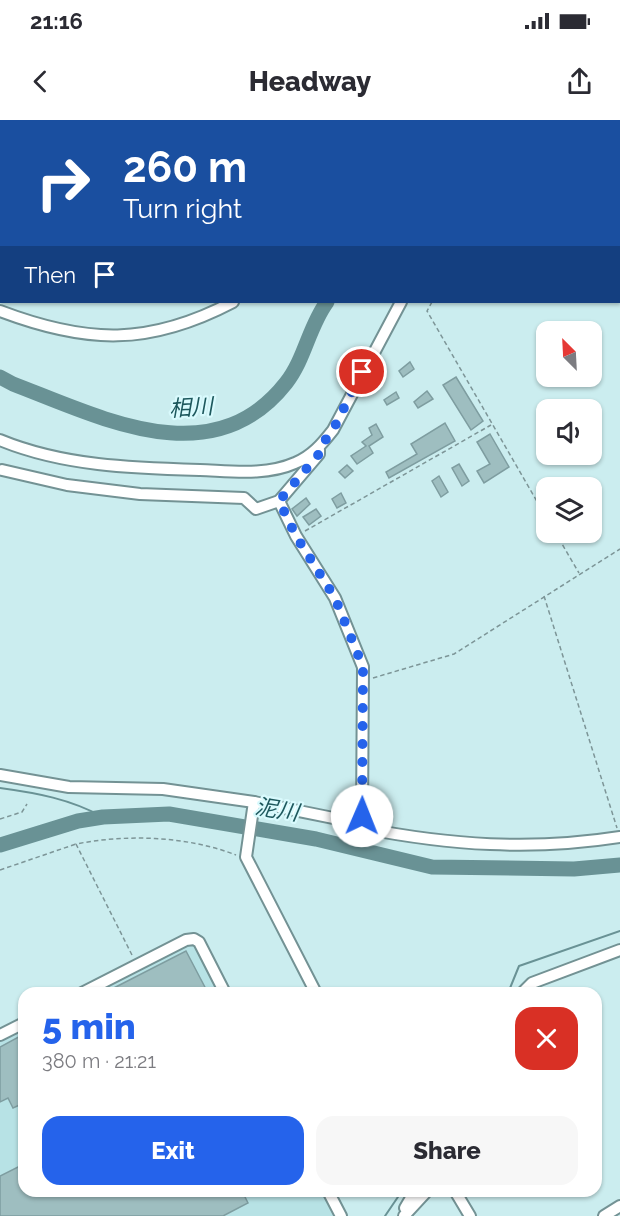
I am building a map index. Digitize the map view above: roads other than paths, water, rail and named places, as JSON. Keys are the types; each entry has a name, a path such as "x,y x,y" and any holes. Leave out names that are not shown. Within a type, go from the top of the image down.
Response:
{"street":[{"path":"0,311 44,328 84,335 129,335 172,328 230,303"},
{"path":"0,440 33,452 128,468 277,470 304,459 320,447 333,430 400,303"},
{"path":"1,470 67,486 140,494 244,498 256,509 279,501 319,454 320,447"},
{"path":"279,501 296,536 335,598 363,667 362,816 358,823"},
{"path":"0,775 69,787 163,789 358,823 362,828 467,845 584,843 620,835"},
{"path":"254,805 246,855 313,987"},
{"path":"94,987 186,940 194,939 199,942 222,987"},
{"path":"529,987 620,950"},
{"path":"2,1030 18,1025"},
{"path":"331,1197 341,1216"},
{"path":"399,1216 407,1197"},
{"path":"399,1216 411,1197"},
{"path":"404,1216 421,1197"},
{"path":"459,1197 470,1216"},
{"path":"604,1216 620,1206"}],"waterway":[{"name":"相川","path":"0,377 47,398 119,423 156,431 191,433 225,427 257,411 286,383 298,364 326,303"},
{"path":"0,788 53,798 103,817"},
{"name":"泥川","path":"0,845 78,821 103,817 169,814 316,839 432,867 574,869 620,865"},
{"path":"510,987 519,966 620,931"},
{"path":"385,1216 398,1197"}]}
